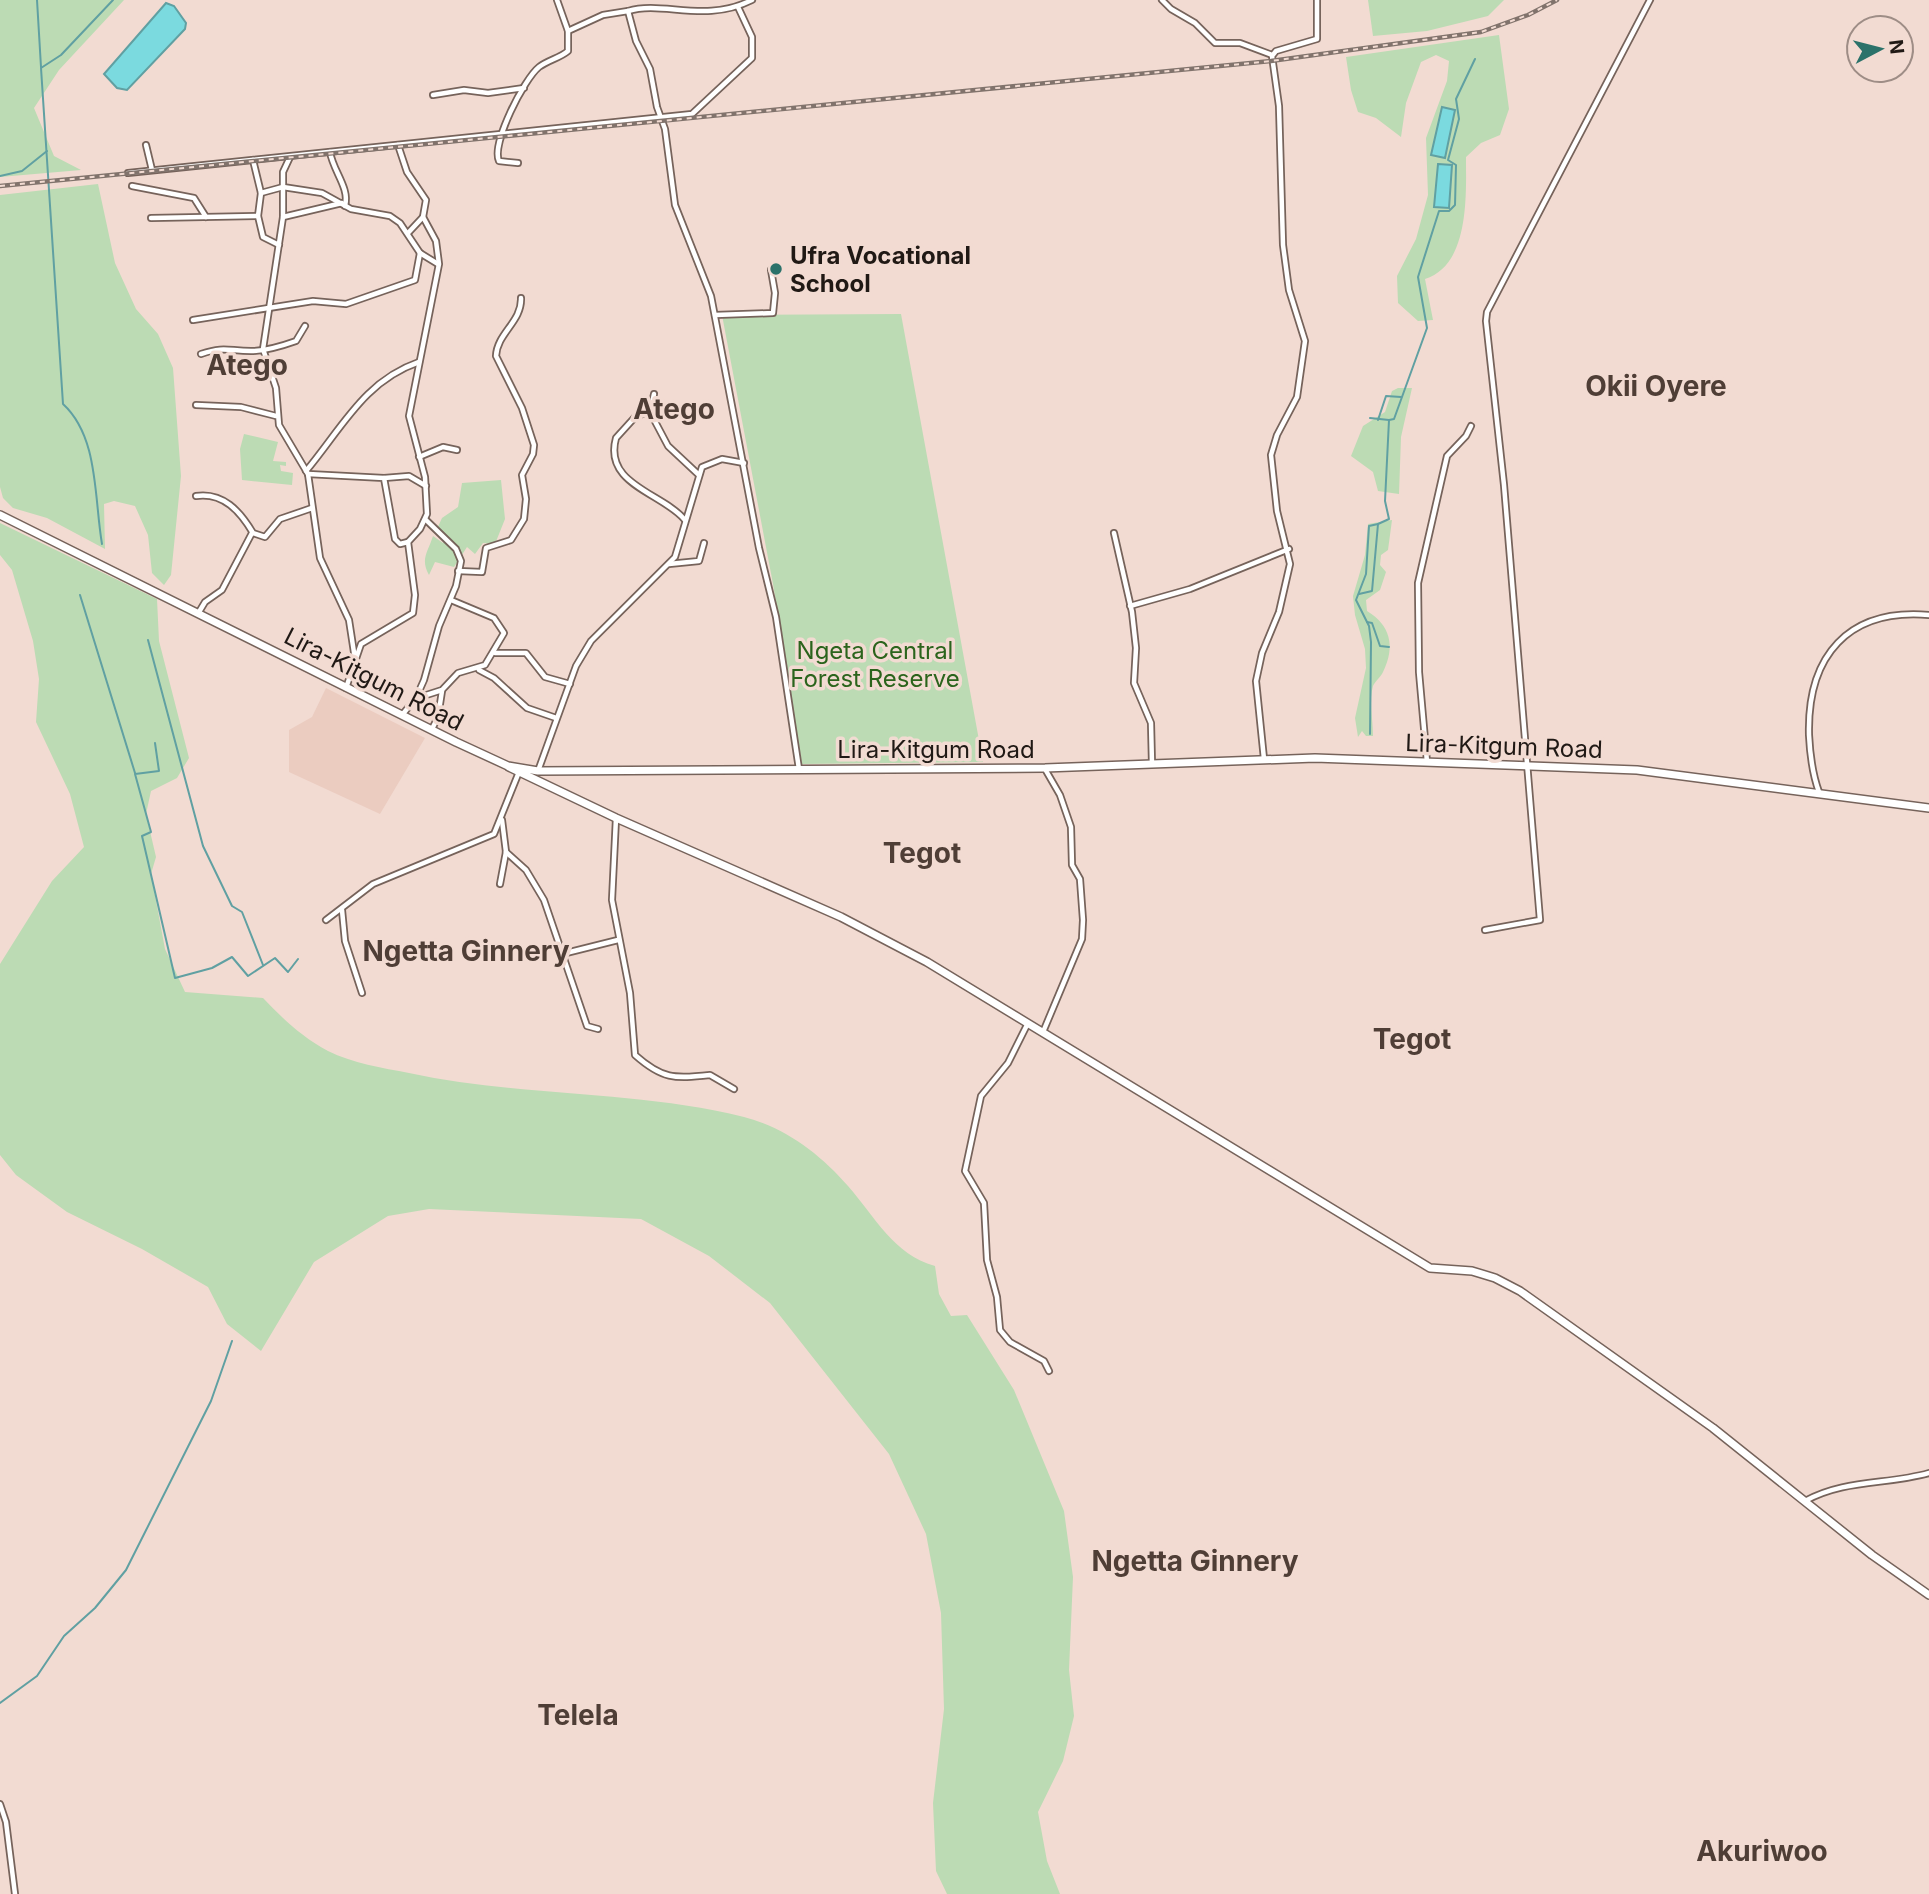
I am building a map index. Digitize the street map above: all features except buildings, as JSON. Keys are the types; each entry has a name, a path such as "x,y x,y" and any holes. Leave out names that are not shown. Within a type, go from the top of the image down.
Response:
{"main road":[{"name":"Lira-Kitgum Road","path":"0,515 401,716 508,766 538,771 1045,768 1264,759 1528,764 1637,770 1929,807"},
{"path":"508,766 616,818 841,917 959,979 1430,1268 1484,1274 1520,1291 1713,1428 1929,1595"}],"street":[{"path":"518,163 502,163 497,158 500,135 524,88 539,66 568,51 568,31 557,0"},
{"path":"568,31 603,15 662,2 703,11 738,7 752,0"},
{"path":"1162,0 1171,9 1195,23 1215,43 1240,43 1272,55 1317,39 1317,0"},
{"path":"1485,930 1540,920 1487,312 1650,0"},
{"path":"128,173 661,119 697,112 752,58 752,37 738,7"},
{"path":"628,11 636,41 650,69 667,138 675,205 705,275 715,315 776,617 799,770"},
{"path":"1264,759 1256,681 1262,653 1279,612 1290,569 1289,549 1278,517 1270,459 1277,435 1297,397 1304,341 1289,290 1283,245 1279,106 1272,55"},
{"path":"433,95 464,90 488,93 524,88"},
{"path":"146,145 152,170"},
{"path":"398,145 407,172 426,200 423,217 408,233"},
{"path":"330,152 334,170 347,194 343,205"},
{"path":"291,156 284,168 283,217 263,349 276,388 276,416 307,472 320,558 349,620 355,659"},
{"path":"253,160 261,193 258,216 263,237 279,245"},
{"path":"132,186 194,198 205,217"},
{"path":"261,193 283,187 329,194 343,205 366,214 390,216 408,233 421,253 439,264"},
{"path":"283,217 343,205"},
{"path":"151,218 258,216"},
{"path":"384,478 395,539 400,544 408,542 426,520 426,487 409,416 439,264 436,241 423,217"},
{"path":"193,320 270,307 292,307 313,301 355,303 415,281 421,253"},
{"path":"715,315 773,313 771,270"},
{"path":"457,571 482,572 486,548 511,540 524,519 526,499 522,475 533,454 534,445 522,408 496,356 505,332 518,316 521,298"},
{"path":"201,354 229,348 249,351 296,341 305,326"},
{"path":"307,472 379,382 395,370 419,362"},
{"path":"654,394 650,412 668,446 699,475"},
{"path":"196,405 240,407 276,416"},
{"path":"650,412 636,416 616,439 617,464 638,490 668,503 685,520"},
{"path":"1427,762 1419,672 1418,583 1447,456 1466,436 1471,426"},
{"path":"419,457 443,447 457,450"},
{"path":"538,771 570,684 591,640 675,557 702,467 713,460 744,463"},
{"path":"307,472 384,478 409,476 426,487"},
{"path":"196,496 212,494 221,498 243,516 253,533 265,537 280,519 312,508"},
{"path":"401,716 416,698 451,600 457,571 459,553 426,520"},
{"path":"198,612 205,602 222,590 253,533"},
{"path":"1114,533 1136,648 1134,683 1151,723 1152,765"},
{"path":"346,689 355,659 364,642 413,613 415,595 408,542"},
{"path":"668,564 699,561 704,543"},
{"path":"1130,606 1190,589 1289,549"},
{"path":"416,698 442,690 458,673 478,669 494,653 504,633 500,623 451,600"},
{"path":"1819,792 1810,755 1809,712 1813,682 1823,663 1845,635 1864,623 1906,613 1929,615"},
{"path":"494,653 526,653 545,677 570,684"},
{"path":"478,669 494,678 527,708 556,719"},
{"path":"432,729 438,717 442,690"},
{"path":"1043,1032 1082,939 1083,920 1080,879 1072,865 1071,827 1060,795 1045,768"},
{"path":"326,920 373,884 490,836 497,830 519,772"},
{"path":"500,884 506,852 501,816"},
{"path":"616,818 612,900 630,993 635,1055 648,1062 654,1072 683,1079 710,1075 734,1089"},
{"path":"506,852 533,879 544,900 587,1026 598,1028"},
{"path":"342,909 345,941 362,993"},
{"path":"562,954 618,940"},
{"path":"1029,1023 1008,1063 981,1096 965,1171 984,1203 987,1260 997,1297 1000,1330 1010,1342 1044,1361 1049,1371"},
{"path":"1805,1501 1819,1493 1859,1483 1903,1480 1929,1473"},
{"path":"0,1804 6,1822 15,1894"}],"shaded area":[{"path":"326,688 425,738 380,814 289,772 289,730 312,717"}],"green space":[{"path":"0,0 124,0 59,70 34,108 54,156 81,170 0,177"},
{"path":"1368,0 1504,0 1488,16 1427,31 1373,36"},
{"path":"1499,35 1509,109 1500,135 1481,143 1466,157 1465,208 1458,244 1440,271 1425,279 1433,320 1418,321 1398,303 1397,276 1416,239 1428,195 1426,138 1447,81 1449,61 1436,55 1421,62 1406,103 1401,137 1376,118 1358,112 1351,90 1346,57"},
{"path":"98,184 115,263 136,309 158,334 173,368 181,476 171,575 164,585 152,573 148,535 135,506 114,501 104,504 105,549 47,518 13,508 3,498 0,487 0,195"},
{"name":"Ngeta Central Forest Reserve","path":"901,314 983,762 802,764 773,584 722,315"},
{"path":"1412,388 1401,437 1399,494 1378,491 1373,472 1351,456 1363,426 1385,412 1392,391"},
{"path":"244,434 278,442 273,461 286,462 286,466 280,465 281,471 293,473 292,485 242,480 240,449"},
{"path":"501,480 505,519 495,544 483,543 475,554 467,547 454,567 435,562 429,575 425,564 427,551 433,536 443,543 445,539 436,531 442,518 458,507 462,483"},
{"path":"1392,520 1388,550 1381,555 1380,565 1386,572 1380,590 1366,600 1367,611 1386,630 1389,653 1383,672 1372,691 1373,736 1366,736 1362,731 1358,737 1355,718 1366,668 1365,649 1355,615 1353,596 1365,555 1368,524"},
{"path":"0,523 157,599 159,641 189,758 177,778 151,791 146,814 156,857 151,874 165,949 185,992 263,998 293,1027 319,1046 347,1059 378,1067 451,1081 703,1108 759,1122 788,1135 814,1153 848,1186 896,1244 920,1260 935,1266 939,1294 951,1316 967,1315 1014,1390 1064,1511 1073,1577 1069,1670 1074,1716 1063,1761 1038,1812 1047,1861 1060,1894 947,1894 936,1871 933,1803 944,1709 941,1613 926,1534 889,1454 770,1303 709,1256 641,1219 429,1209 388,1216 314,1262 261,1351 227,1324 208,1287 142,1249 67,1212 16,1175 0,1155 0,964 52,881 84,847 70,794 36,722 39,679 33,641 12,570 0,555"}],"water":[{"path":"166,3 174,6 186,23 185,29 127,90 117,88 104,74"},
{"path":"1442,107 1455,110 1445,158 1431,155"},
{"path":"1438,164 1452,165 1449,208 1434,207"}],"waterway":[{"path":"37,0 41,67"},
{"path":"102,544 89,451 75,418 63,404 41,68 61,55 113,0"},
{"path":"1359,594 1372,591 1378,524 1389,519 1385,501 1389,420 1394,419 1427,328 1418,277 1439,211 1449,211 1455,205 1456,165 1448,160 1459,119 1456,99 1475,59"},
{"path":"0,176 22,171 47,151"},
{"path":"1378,420 1386,396 1401,397"},
{"path":"1370,418 1389,420"},
{"path":"1370,734 1371,642 1369,626 1356,600 1366,574 1369,526 1378,524"},
{"path":"80,595 135,773"},
{"path":"1367,622 1372,623 1380,646 1389,647"},
{"path":"148,640 203,846 232,906 242,912 263,965"},
{"path":"155,743 159,771 135,774 151,832 142,836 175,978 212,968 232,957 248,976 275,958 288,972 298,959"},
{"path":"0,1703 37,1676 64,1636 95,1608 126,1570 211,1401 232,1341"}],"railway":[{"path":"0,186 1271,61 1481,32 1528,15 1557,0"}],"place":[{"name":"Ufra Vocational School","path":"776,269"}],"district":[{"name":"Atego","path":"247,365"},
{"name":"Okii Oyere","path":"1656,386"},
{"name":"Atego","path":"674,409"},
{"name":"Tegot","path":"922,853"},
{"name":"Ngetta Ginnery","path":"466,951"},
{"name":"Tegot","path":"1412,1039"},
{"name":"Ngetta Ginnery","path":"1195,1561"},
{"name":"Telela","path":"578,1715"},
{"name":"Akuriwoo","path":"1762,1851"}]}
